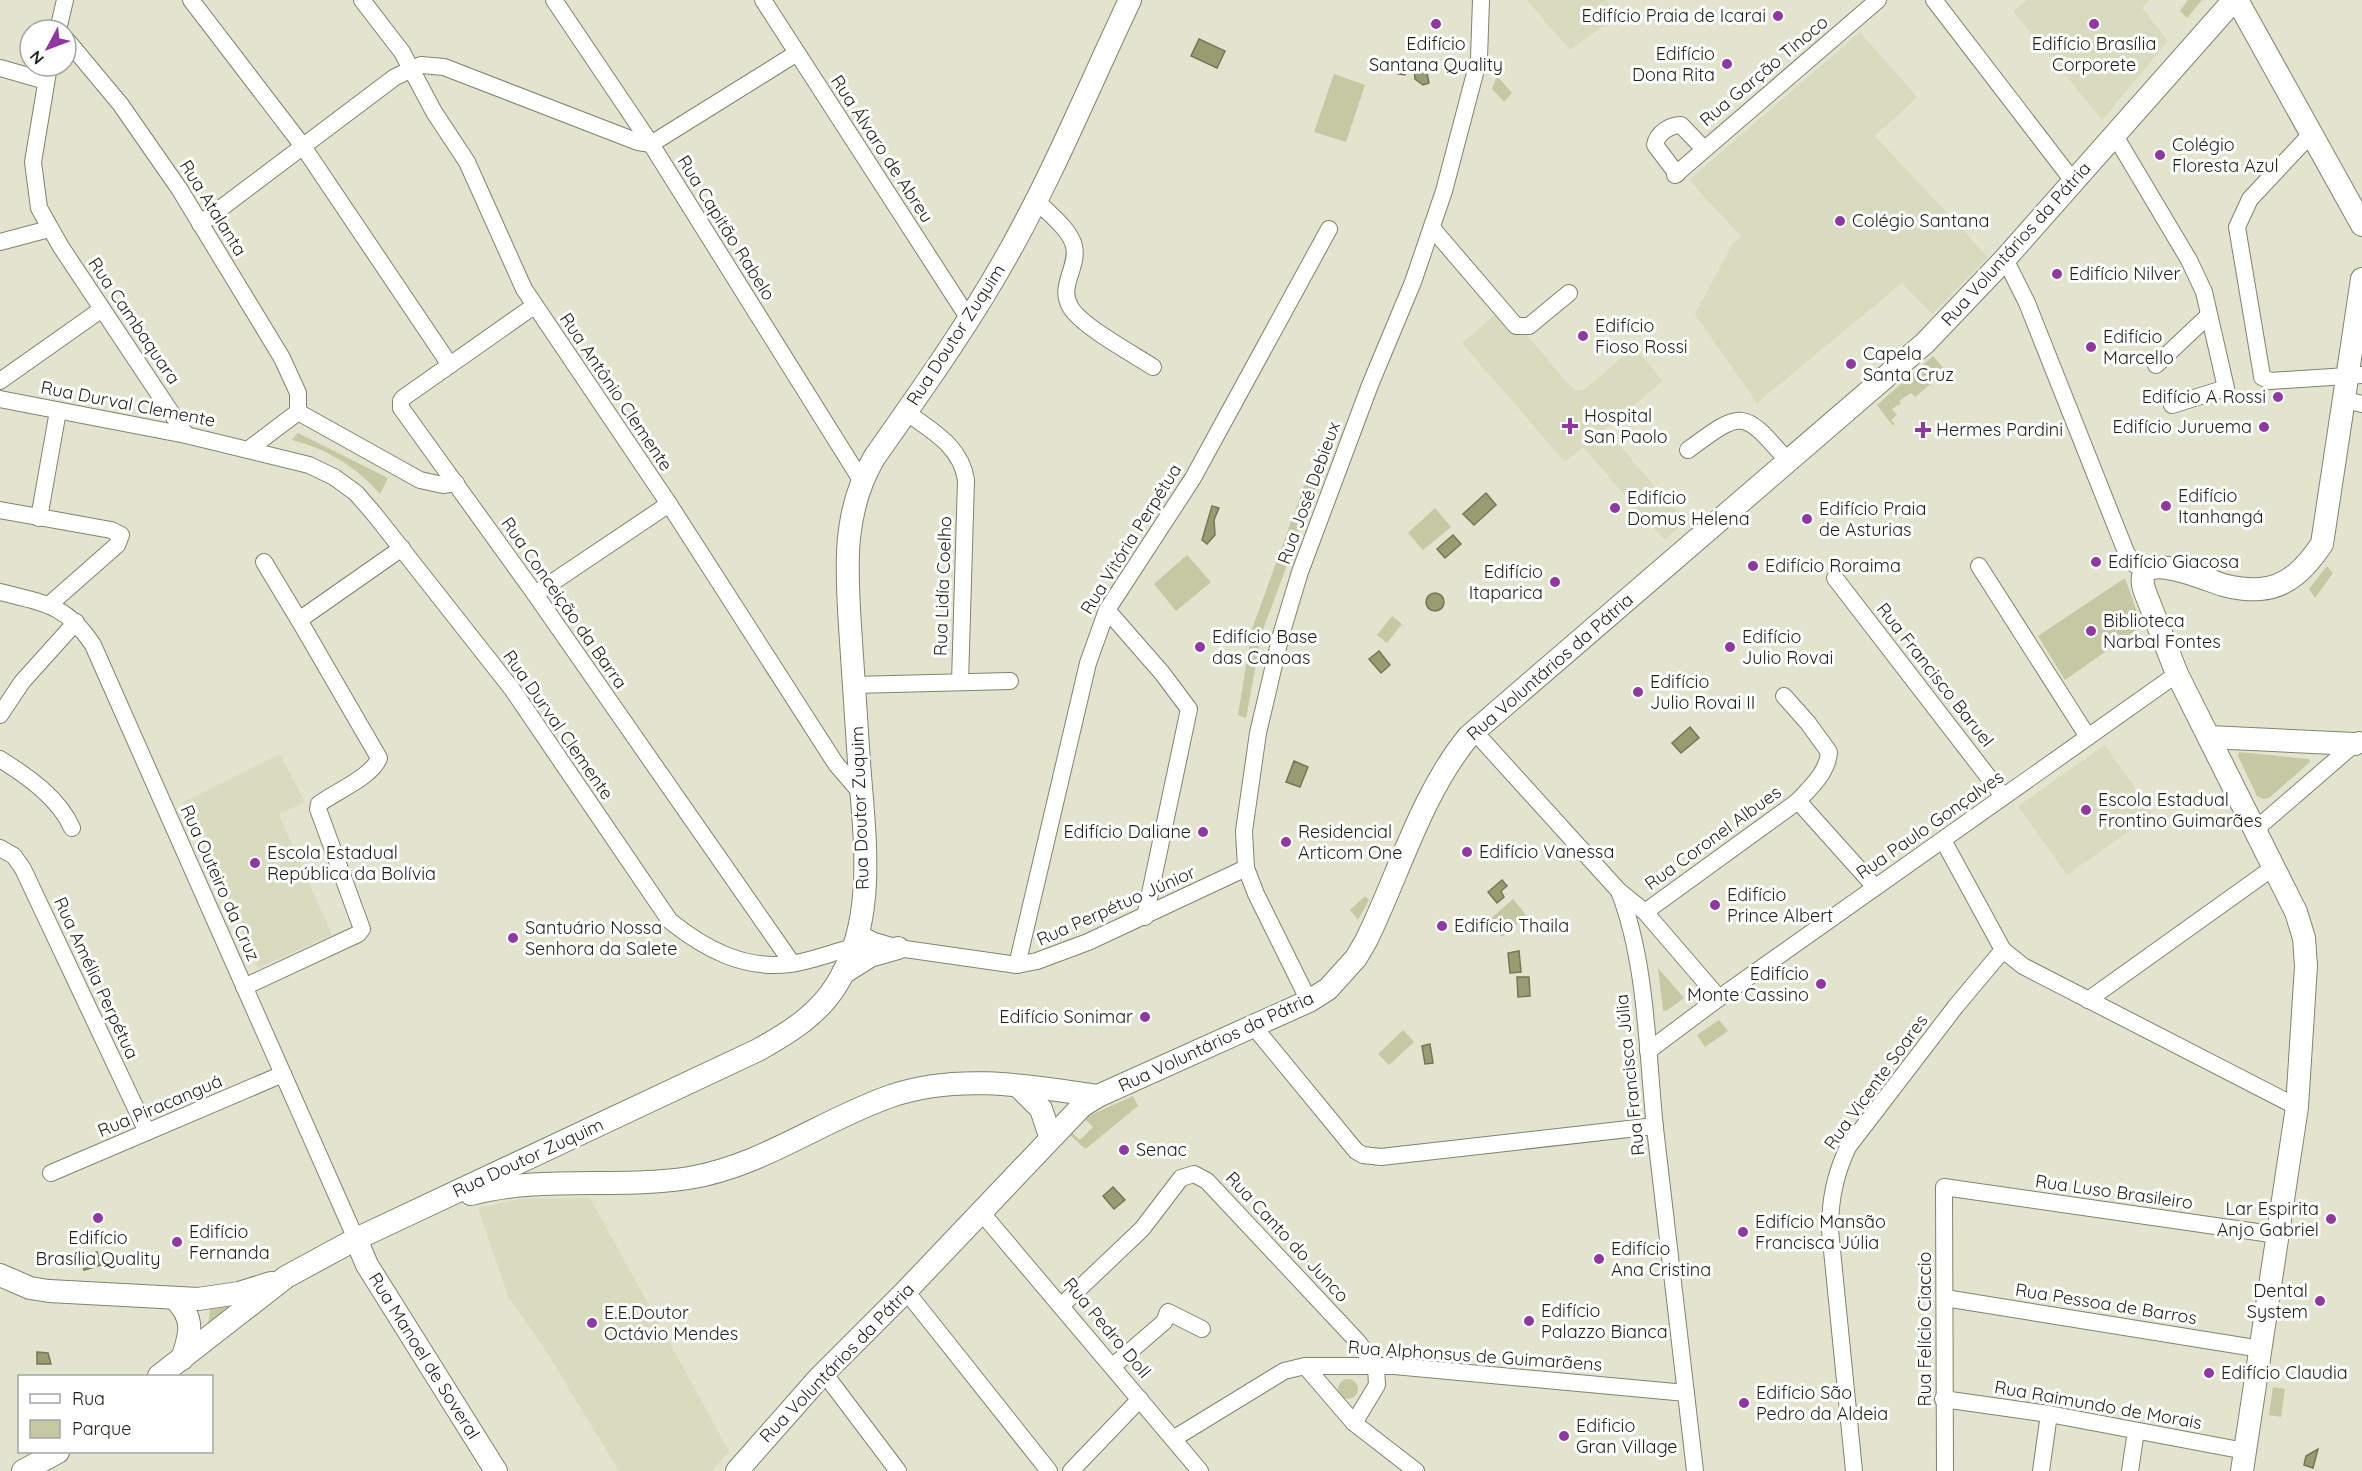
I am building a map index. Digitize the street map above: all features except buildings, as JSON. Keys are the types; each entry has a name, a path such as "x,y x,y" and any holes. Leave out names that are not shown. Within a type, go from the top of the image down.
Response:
{"main road":[{"name":"Rua Doutor Zuquim","path":"162,1375 286,1277 356,1239 776,1040 812,1014 832,992 843,973 856,940 864,886 847,553 852,507 861,480 969,319 1001,267 1036,200 1130,0"},
{"name":"Rua Voluntários da Pátria","path":"737,1471 824,1372 906,1291 1050,1136 1082,1106 1098,1096 1310,1001 1328,989 1356,958 1366,941 1440,780 1453,756 1474,731 1925,343 2005,259 2114,134 2236,0"},
{"path":"2236,0 2362,225"},
{"path":"2244,1461 2297,1107 2306,966 2304,938 2296,912 2177,674 2142,585 2146,571 2153,567 2167,566 2226,586 2261,590 2287,581 2306,567 2322,544 2352,402 2362,279"},
{"path":"2209,737 2358,741"},
{"path":"843,973 870,956 898,948"},
{"path":"455,1192 467,1195 512,1186 631,1183 689,1178 729,1169 758,1158 875,1102 914,1089 961,1082 1098,1096"},
{"path":"1019,1087 1041,1109 1050,1136"},
{"name":"Rua Manoel de Soveral","path":"356,1239 367,1264 496,1471"},
{"path":"0,1275 30,1287 49,1291 174,1298 217,1297 257,1288 286,1277"},
{"path":"174,1298 187,1313 191,1326 182,1359"},
{"path":"23,1471 56,1453"}],"street":[{"path":"61,18 65,0"},
{"path":"191,0 302,146 450,365"},
{"name":"Rua Antônio Clemente","path":"362,0 391,36 411,67 434,112 471,170 504,249 534,306 669,504 836,764 861,794"},
{"name":"Rua Capitão Rabelo","path":"555,0 651,144 861,480"},
{"name":"Rua Álvaro de Abreu","path":"763,0 969,319"},
{"name":"Rua José Debieux","path":"1310,1001 1256,894 1246,868 1244,831 1258,733 1281,635 1334,476 1400,316 1432,228 1474,87 1482,34 1481,0"},
{"name":"Rua Garção Tinoco","path":"1704,149 1681,125 1673,126 1663,132 1655,145 1676,174 1878,0"},
{"path":"1934,0 2073,181"},
{"name":"Rua Atalanta","path":"78,53 121,105 200,224 286,366 298,393 298,412"},
{"path":"200,224 411,67 421,65 444,68 638,142 651,144 797,53"},
{"path":"0,68 18,70"},
{"name":"Rua Cambaquara","path":"47,78 33,162 39,208 50,229 186,435"},
{"path":"2114,134 2189,260 2204,292 2226,388 2172,405"},
{"path":"2311,134 2250,199 2237,227 2262,377 2270,381 2355,376"},
{"path":"1036,200 1064,230 1074,245 1065,290 1070,307 1082,320 1153,367"},
{"path":"1432,228 1516,326 1529,326 1569,293"},
{"path":"0,242 50,229"},
{"name":"Rua Vitória Perpétua","path":"1017,965 1088,663 1107,610 1192,478 1329,229"},
{"path":"2005,259 2027,303 2126,552 2134,564 2146,571"},
{"name":"Rua Conceição da Barra","path":"534,306 404,398 400,404 792,963"},
{"path":"0,381 102,309"},
{"path":"2156,365 2210,315"},
{"name":"Rua Durval Clemente","path":"0,399 249,449 309,465 334,477 356,493 512,689 670,921 692,939 718,952 747,962 792,963 856,940"},
{"path":"39,518 58,411"},
{"path":"249,449 298,412 420,480 443,485 456,483"},
{"name":"Rua Lidía Coelho","path":"854,685 960,682 965,468 955,450 906,412"},
{"path":"1688,450 1724,424 1742,419 1755,424 1787,460"},
{"path":"535,594 669,504"},
{"path":"0,510 119,532 122,538 117,546 50,604"},
{"path":"300,620 402,548"},
{"path":"244,987 358,934 362,928 318,809 319,804 377,764 379,758 264,562"},
{"path":"1979,566 2088,736"},
{"name":"Rua Francisco Baruel","path":"1835,578 2003,796"},
{"name":"Rua Outeiro da Cruz","path":"0,592 50,604 76,622 93,645 356,1239"},
{"path":"1107,610 1168,679 1189,709 1145,917"},
{"path":"0,715 16,689 76,622"},
{"name":"Rua Paulo Gonçalves","path":"1648,1051 1719,998 2177,674"},
{"path":"960,682 1010,681"},
{"path":"1784,696 1829,752 1827,763 1821,774 1798,801"},
{"name":"Rua Francisca Júlia","path":"1474,731 1619,891 1627,914 1635,949 1648,1051 1695,1471"},
{"path":"2256,829 2358,741"},
{"path":"0,759 47,794 72,828"},
{"name":"Rua Coronel Albues","path":"1645,912 1798,801 1875,887"},
{"path":"1943,840 2003,950 2023,966 2297,1107"},
{"name":"Rua Amélia Perpétua","path":"0,848 14,856 23,869 147,1132"},
{"path":"2088,1000 2274,867"},
{"name":"Rua Perpétuo Júnior","path":"856,940 1017,965 1056,955 1145,917 1246,868"},
{"path":"1619,891 1645,912 1719,998"},
{"path":"1635,949 1656,936 1664,934"},
{"name":"Rua Vicente Soares","path":"1854,1471 1830,1230 1830,1198 1837,1171 1848,1147 1956,1006 2003,950"},
{"path":"1254,1027 1356,1151 1363,1155 1382,1156 1655,1126"},
{"name":"Rua Piracanguá","path":"51,1173 283,1074"},
{"name":"Rua Canto do Junco","path":"1062,1305 1142,1229 1181,1178 1194,1174 1207,1181 1228,1202 1358,1342 1376,1366"},
{"name":"Rua Luso Brasileiro","path":"1944,1187 2278,1235"},
{"name":"Rua Felício Ciaccio","path":"1944,1187 1945,1471"},
{"name":"Rua Pedro Doll","path":"981,1212 1062,1305 1200,1471"},
{"path":"906,1291 1049,1471"},
{"name":"Rua Pessoa de Barros","path":"1945,1298 2261,1349"},
{"path":"1113,1366 1164,1322 1168,1312 1203,1329"},
{"path":"1305,1366 1354,1423 1416,1471"},
{"name":"Rua Alphonsus de Guimarãens","path":"1173,1439 1275,1376 1305,1366 1376,1366 1686,1393"},
{"path":"1354,1423 1375,1390 1376,1366"},
{"path":"824,1372 898,1471"},
{"path":"1071,1471 1140,1399"},
{"name":"Rua Raimundo de Morais","path":"1943,1399 2049,1414 2136,1431 2244,1461"},
{"path":"2041,1471 2049,1414"},
{"path":"2130,1471 2136,1431"}],"shaded area":[{"path":"1527,0 1606,0 1618,16 1570,50"},
{"path":"2027,0 2149,0 2142,8 2168,41 2102,120 2013,11"},
{"name":"Colégio Santana","path":"1860,32 1917,97 1875,136 1988,257 1932,314 1902,283 1757,403 1695,314 1733,243 1741,236 1689,180"},
{"path":"1199,39 1225,51 1217,68 1191,56"},
{"path":"1403,59 1419,63 1420,68 1426,68 1429,83 1423,85 1415,79 1414,66 1406,65 1405,75 1398,74"},
{"name":"Hospital San Paolo","path":"1498,312 1526,334 1567,383 1577,391 1585,389 1634,347 1663,381 1605,429 1686,522 1664,540 1583,447 1565,462 1462,343"},
{"path":"1486,493 1496,505 1474,525 1463,514"},
{"path":"1212,506 1219,508 1214,520 1215,535 1207,544 1202,540"},
{"path":"1453,535 1461,544 1445,558 1437,549"},
{"path":"1435,593 1441,596 1444,602 1441,608 1435,611 1429,608 1426,602 1429,596"},
{"path":"1379,651 1390,665 1381,673 1369,659"},
{"path":"1690,727 1699,738 1681,753 1672,743"},
{"name":"Escola Estadual Frontino Guimarães","path":"2105,745 2153,814 2067,875 2018,806"},
{"name":"Escola Estadual República da Bolívia","path":"280,754 305,802 279,815 332,935 258,968 183,802"},
{"path":"1294,761 1308,767 1300,787 1286,782"},
{"path":"1502,880 1507,886 1501,891 1504,897 1497,903 1488,892"},
{"path":"1519,951 1521,972 1510,973 1508,953"},
{"path":"1517,977 1529,977 1530,996 1518,997"},
{"path":"1430,1044 1433,1063 1425,1064 1422,1046"},
{"path":"1113,1187 1125,1200 1114,1209 1103,1196"},
{"name":"E.E.Doutor Octávio Mendes","path":"590,1198 729,1451 712,1471 619,1471 548,1354 508,1296 478,1208 520,1199"},
{"path":"97,1252 101,1265 84,1270 80,1257"},
{"path":"37,1352 48,1353 51,1364 37,1364"},
{"path":"2318,1449 2313,1468 2304,1465 2306,1456"}],"green space":[{"path":"2188,0 2202,0 2187,18 2180,11"},
{"path":"1334,74 1365,85 1346,142 1314,132"},
{"path":"1497,76 1512,93 1504,102 1492,89"},
{"path":"1933,356 1946,371 1915,397 1911,393 1899,401 1901,403 1892,409 1897,415 1891,420 1895,424 1893,426 1877,405"},
{"path":"298,433 388,478 380,494 341,460 317,448 292,440"},
{"path":"1308,475 1319,480 1262,632 1246,718 1238,715 1252,629"},
{"path":"1435,508 1451,527 1423,550 1408,533"},
{"path":"1187,555 1211,582 1176,611 1154,584"},
{"path":"2327,566 2333,573 2315,598 2309,589"},
{"name":"Biblioteca Narbal Fontes","path":"2125,578 2142,626 2065,680 2038,636"},
{"path":"1392,616 1402,624 1387,643 1377,635"},
{"path":"2239,752 2309,759 2310,762 2269,798 2263,799 2257,796 2238,756"},
{"path":"1365,896 1369,900 1358,920 1350,910"},
{"path":"1513,899 1526,915 1502,937 1488,921"},
{"path":"1658,968 1684,998 1666,1011 1663,1010"},
{"path":"1719,1020 1728,1031 1705,1047 1697,1035"},
{"path":"1403,1030 1414,1042 1389,1065 1378,1054"},
{"path":"1133,1096 1138,1106 1085,1149 1069,1134 1071,1132 1080,1140 1093,1127 1084,1118"},
{"path":"240,1304 205,1329 209,1320 210,1308"},
{"path":"1348,1379 1355,1382 1358,1389 1355,1396 1348,1399 1341,1396 1338,1389 1341,1382"},
{"path":"2273,1387 2285,1389 2281,1417 2269,1415"}],"place":[{"name":"Edifício Praia de Icarai","path":"1778,16"},
{"name":"Edifício Santana Quality","path":"1436,24"},
{"name":"Edifício Brasília Corporete","path":"2094,24"},
{"name":"Edifício Dona Rita","path":"1727,64"},
{"name":"Colégio Floresta Azul","path":"2160,155"},
{"name":"Colégio Santana","path":"1840,221"},
{"name":"Edifício Nilver","path":"2057,274"},
{"name":"Edifício Fioso Rossi","path":"1583,336"},
{"name":"Edifício Marcello","path":"2091,347"},
{"name":"Capela Santa Cruz","path":"1851,364"},
{"name":"Edifício A Rossi","path":"2278,397"},
{"name":"Hospital San Paolo","path":"1570,426"},
{"name":"Edifício Juruema","path":"2264,427"},
{"name":"Hermes Pardini","path":"1923,430"},
{"name":"Edifício Itanhangá","path":"2166,506"},
{"name":"Edifício Domus Helena","path":"1615,508"},
{"name":"Edifício Praia de Asturias","path":"1807,519"},
{"name":"Edifício Giacosa","path":"2096,562"},
{"name":"Edifício Roraima","path":"1753,566"},
{"name":"Edifício Itaparica","path":"1555,582"},
{"name":"Biblioteca Narbal Fontes","path":"2091,631"},
{"name":"Edifício Base das Canoas","path":"1200,647"},
{"name":"Edifício Julio Rovai","path":"1730,647"},
{"name":"Edifício Julio Rovai II","path":"1638,692"},
{"name":"Escola Estadual Frontino Guimarães","path":"2086,810"},
{"name":"Edifício Daliane","path":"1203,832"},
{"name":"Residencial Articom One","path":"1286,842"},
{"name":"Edifício Vanessa","path":"1467,852"},
{"name":"Escola Estadual República da Bolívia","path":"255,863"},
{"name":"Edifício Prince Albert","path":"1715,905"},
{"name":"Edifício Thaila","path":"1442,926"},
{"name":"Santuário Nossa Senhora da Salete","path":"513,938"},
{"name":"Edifício Monte Cassino","path":"1821,984"},
{"name":"Edifício Sonimar","path":"1145,1017"},
{"name":"Senac","path":"1124,1150"},
{"name":"Edifício Brasília Quality","path":"98,1218"},
{"name":"Lar Espirita Anjo Gabriel","path":"2331,1219"},
{"name":"Edifício Mansão Francisca Júlia","path":"1743,1232"},
{"name":"Edifício Fernanda","path":"177,1242"},
{"name":"Edifício Ana Cristina","path":"1599,1259"},
{"name":"Dental System","path":"2320,1301"},
{"name":"Edifício Palazzo Bianca","path":"1529,1321"},
{"name":"E.E.Doutor Octávio Mendes","path":"592,1323"},
{"name":"Edifício Claudia","path":"2209,1373"},
{"name":"Edifício São Pedro da Aldeia","path":"1744,1403"},
{"name":"Edificio Gran Village","path":"1564,1436"}]}
